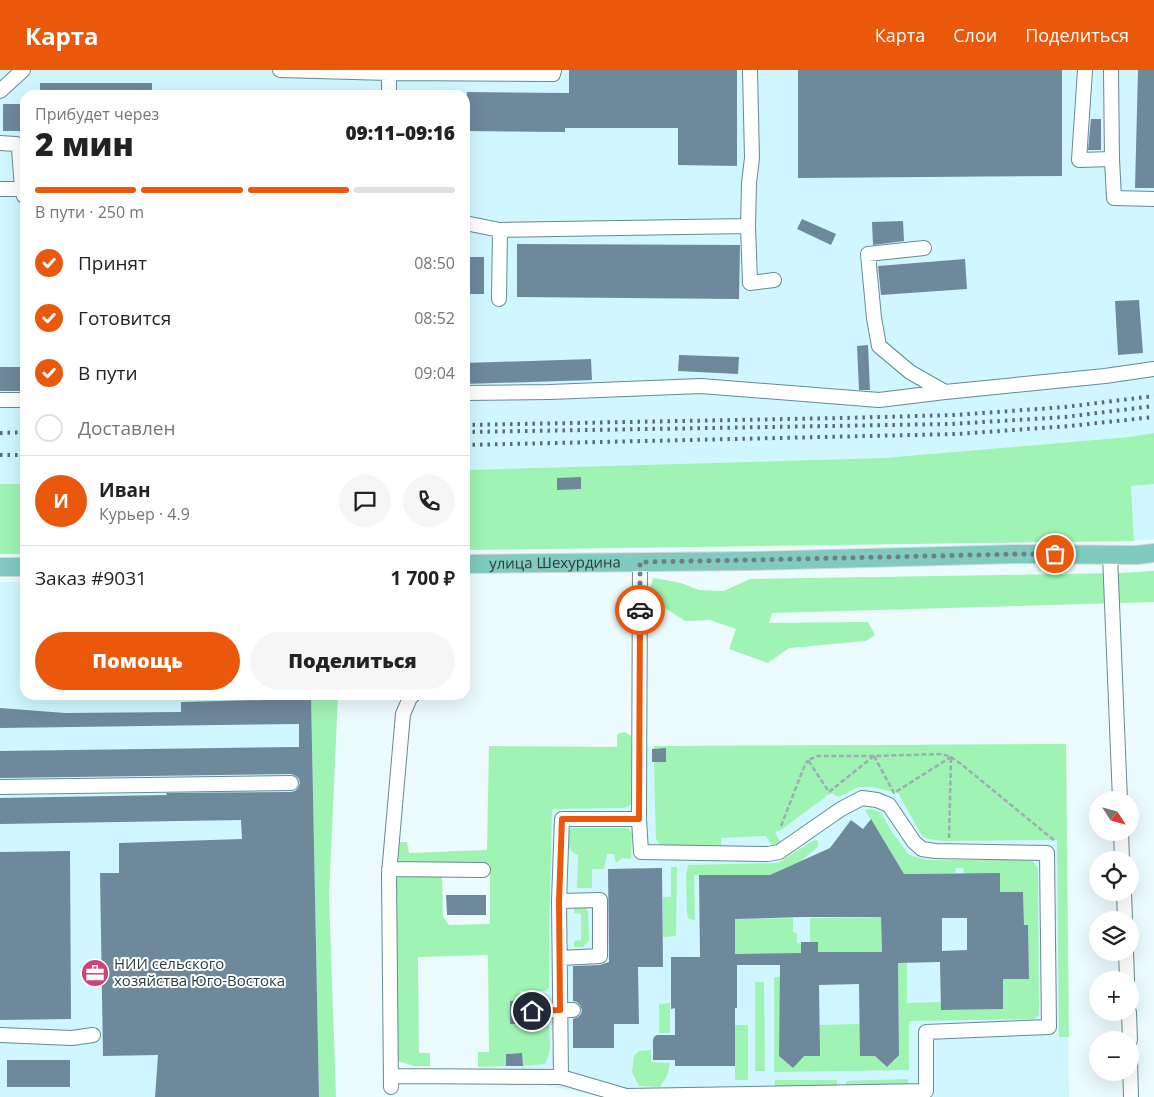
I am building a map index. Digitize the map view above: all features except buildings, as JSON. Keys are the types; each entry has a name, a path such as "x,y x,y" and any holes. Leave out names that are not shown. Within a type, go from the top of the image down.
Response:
{"main road":[{"name":"улица Шехурдина","path":"470,564 1018,554 1137,555 1154,553"},
{"path":"0,567 20,567"}],"street":[{"path":"0,91 23,70"},
{"path":"280,70 553,74 554,70"},
{"path":"750,70 752,158 749,183 748,226 750,283 774,280"},
{"path":"1085,70 1079,160 1112,159"},
{"path":"1111,70 1114,198 1154,199"},
{"path":"389,73 389,90"},
{"path":"0,143 16,144 19,149 20,160"},
{"path":"0,189 20,192"},
{"path":"470,224 500,230 748,226"},
{"path":"499,299 500,230"},
{"path":"924,248 868,254 874,318 879,346 910,372 945,392"},
{"path":"470,393 701,386 879,400 1154,369"},
{"path":"0,400 20,400"},
{"path":"1110,555 1120,791"},
{"path":"409,700 403,714 389,869 391,1082 561,1077 627,1096 728,1096 926,1091 926,1032 1049,1028 1046,853 935,851 922,849 914,842 889,805 876,800 862,798 841,809 779,852 768,854 641,852 639,819 640,562"},
{"path":"0,786 291,783"},
{"path":"561,1077 567,1010 560,958 559,901 562,819 639,819"},
{"path":"389,869 483,870"},
{"path":"559,901 600,900 600,956 560,958"},
{"path":"532,1011 567,1010"},
{"path":"0,1036 72,1038 93,1035"},
{"path":"1131,1081 1131,1097"}],"path":[{"path":"781,826 808,760 818,756 942,754 951,757 961,764 1055,841"},
{"path":"874,756 894,793 951,757"},
{"path":"808,760 829,792 874,756"},
{"path":"949,842 951,757"}],"shaded area":[{"path":"0,70 1154,70 1154,433 1129,437 883,458 470,470 470,90 20,90 20,484 0,484"},
{"path":"1154,484 1154,539 1134,541 1131,486"},
{"path":"0,582 20,582 20,700 311,700 319,1097 0,1097"},
{"path":"1066,744 1069,1097 602,1097 544,1085 506,1086 505,966 533,806 614,747"}],"green space":[{"path":"1154,433 1154,484 1131,486 1134,541 470,550 470,470 883,458 1129,437"},
{"path":"0,484 20,484 20,554 0,554"},
{"path":"1154,571 1154,602 772,613 769,623 868,622 875,635 866,641 789,648 768,663 729,649 736,629 710,620 685,621 648,597 653,578 681,583 699,590 724,591 750,579"},
{"path":"311,700 338,700 329,896 336,1097 319,1097"},
{"path":"625,732 631,736 632,803 622,808 552,809 549,988 545,991 520,991 519,1001 510,1001 510,1024 545,1023 549,1027 550,1051 545,1064 523,1066 522,1053 506,1054 506,1066 478,1067 478,1052 489,1052 488,955 418,957 419,1053 430,1053 430,1066 414,1066 398,1061 394,884 397,878 403,875 442,877 443,916 449,925 490,924 490,865 414,865 399,862 394,854 398,842 407,842 409,853 487,850 489,746 617,747 617,735"},
{"path":"1066,744 1069,1037 1059,1037 1057,840 945,841 928,839 922,836 898,793 872,787 858,787 839,797 833,793 828,795 781,830 775,832 781,843 774,848 766,836 721,838 721,847 662,848 656,839 654,762 666,762 666,749 654,749 654,746"},
{"path":"870,809 881,813 909,855 927,860 1029,860 1035,863 1038,869 1039,1015 1034,1019 909,1021 909,1070 774,1072 774,977 780,977 779,1056 793,1068 819,1025 860,1024 875,1056 887,1067 899,1054 898,963 907,963 907,1003 941,1002 941,1010 1003,1009 1003,979 1029,978 1028,925 1024,925 1023,892 1000,892 964,874 963,868 956,868 955,873 904,874 865,810"},
{"path":"571,828 628,828 632,833 631,859 622,858 616,863 614,854 607,854 604,869 592,869 592,888 577,888 578,855 568,847 567,843"},
{"path":"816,839 818,847 801,861 770,875 694,875 695,920 689,919 687,914 686,875 688,865 778,863"},
{"path":"671,867 677,867 676,936 663,937 663,897 671,897"},
{"path":"575,906 584,906 588,911 589,940 583,947 574,947 574,941 581,940 581,914 574,913"},
{"path":"881,917 882,952 818,952 818,942 810,942 810,918"},
{"path":"793,918 793,932 797,933 797,943 801,944 801,953 735,954 735,919"},
{"path":"755,982 764,982 765,1071 755,1071"},
{"path":"670,1003 670,1033 659,1033 659,1004"},
{"path":"735,1025 748,1025 748,1080 735,1080"},
{"path":"651,1050 651,1062 670,1063 668,1074 660,1087 639,1086 632,1072 634,1056 639,1051"},
{"path":"908,1079 908,1084 846,1086 846,1081"},
{"path":"775,1080 837,1080 837,1086 775,1086"}],"railway":[{"path":"470,425 955,415 1065,407 1154,396"},
{"path":"470,432 951,424 1065,417 1154,406"},
{"path":"470,445 957,434 1070,426 1154,417"},
{"path":"0,433 20,432"},
{"path":"0,455 20,455"}],"way so far":[{"path":"640,610 640,562 1055,554"}],"place":[{"name":"НИИ сельского хозяйства Юго-Востока","path":"95,973"}],"route":[{"path":"532,1011 560,1010 559,901 562,819 639,819 640,610"}]}
